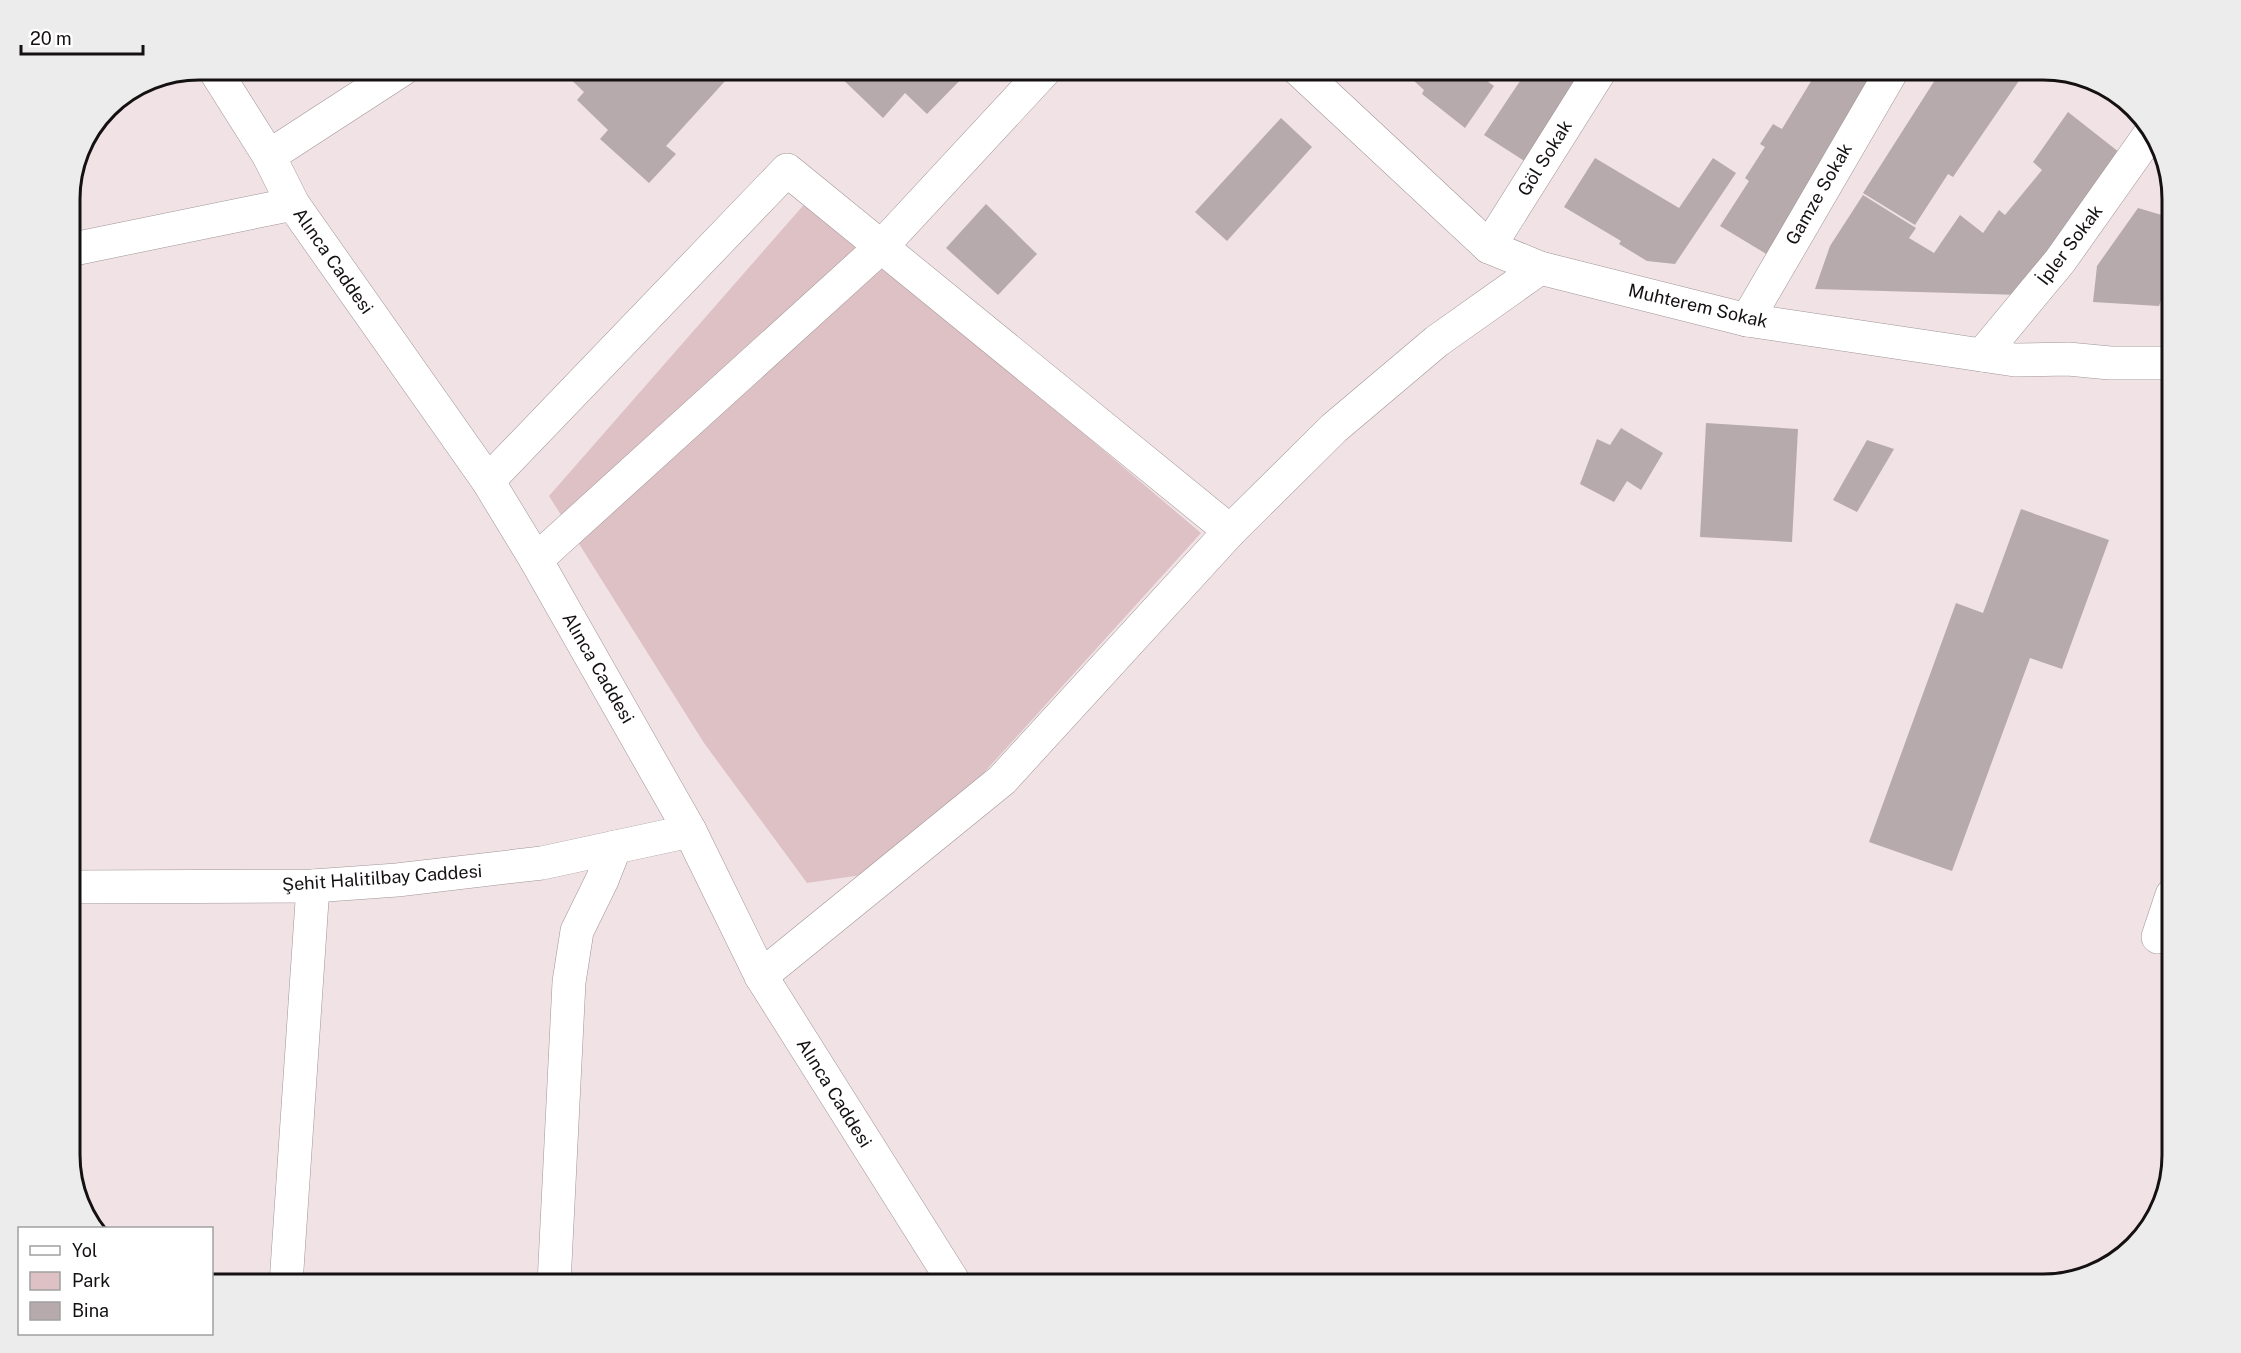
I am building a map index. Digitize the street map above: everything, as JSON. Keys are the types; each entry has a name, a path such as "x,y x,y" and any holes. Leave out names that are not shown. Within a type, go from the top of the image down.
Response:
{"street":[{"name":"Alınca Caddesi","path":"221,80 268,156 292,204 488,481 536,560 690,831 761,976 949,1274"},
{"path":"268,156 386,80"},
{"path":"536,560 881,247 1036,80"},
{"name":"Muhterem Sokak","path":"1314,80 1489,247 1540,268 1747,320 2015,360 2068,359 2110,363 2161,363"},
{"name":"Göl Sokak","path":"1489,247 1594,80"},
{"name":"Gamze Sokak","path":"1747,320 1887,80"},
{"name":"İpler Sokak","path":"1982,355 2060,261 2145,140"},
{"path":"488,481 786,170 1230,531"},
{"path":"80,248 292,204"},
{"path":"761,976 1002,780 1230,531 1334,428 1437,341 1540,268"},
{"name":"Şehit Halitilbay Caddesi","path":"80,887 313,886 397,880 542,863 690,831"},
{"path":"554,1274 569,982 577,931 615,847"},
{"path":"287,1274 313,886"},
{"path":"2158,937 2162,926"}],"green space":[{"path":"808,200 1201,533 896,870 807,883 704,743 549,496"}],"building":[{"path":"571,80 726,80 666,146 676,154 649,183 600,139 608,130 577,100 584,92"},
{"path":"843,80 960,80 927,114 905,93 883,118"},
{"path":"1413,80 1486,80 1494,86 1465,128 1422,94 1424,90"},
{"path":"1518,80 1585,80 1529,164 1484,135 1520,81"},
{"path":"1812,80 1877,80 1768,255 1720,226 1749,181 1745,178 1765,147 1760,144 1773,124 1782,129"},
{"path":"1935,80 2019,80 1953,177 1948,174 1915,225 1863,193"},
{"path":"2068,112 2124,156 2022,295 1815,289 1830,246 1863,195 1916,228 1909,238 1934,253 1960,215 1983,233 1999,210 2005,215 2042,170 2033,162"},
{"path":"1281,118 1312,147 1227,241 1195,212"},
{"path":"1595,158 1679,208 1713,158 1736,173 1675,264 1647,261 1619,244 1621,241 1564,207"},
{"path":"986,204 1037,254 998,295 946,248"},
{"path":"2138,208 2161,215 2161,300 2159,306 2093,302 2097,266"},
{"path":"1706,423 1798,429 1792,542 1700,537"},
{"path":"1621,428 1663,453 1641,490 1627,481 1614,502 1580,484 1597,439 1610,445"},
{"path":"1867,440 1894,449 1857,512 1833,500"},
{"path":"2021,509 2109,540 2062,669 2030,658 1952,871 1869,842 1956,603 1983,613"}]}
